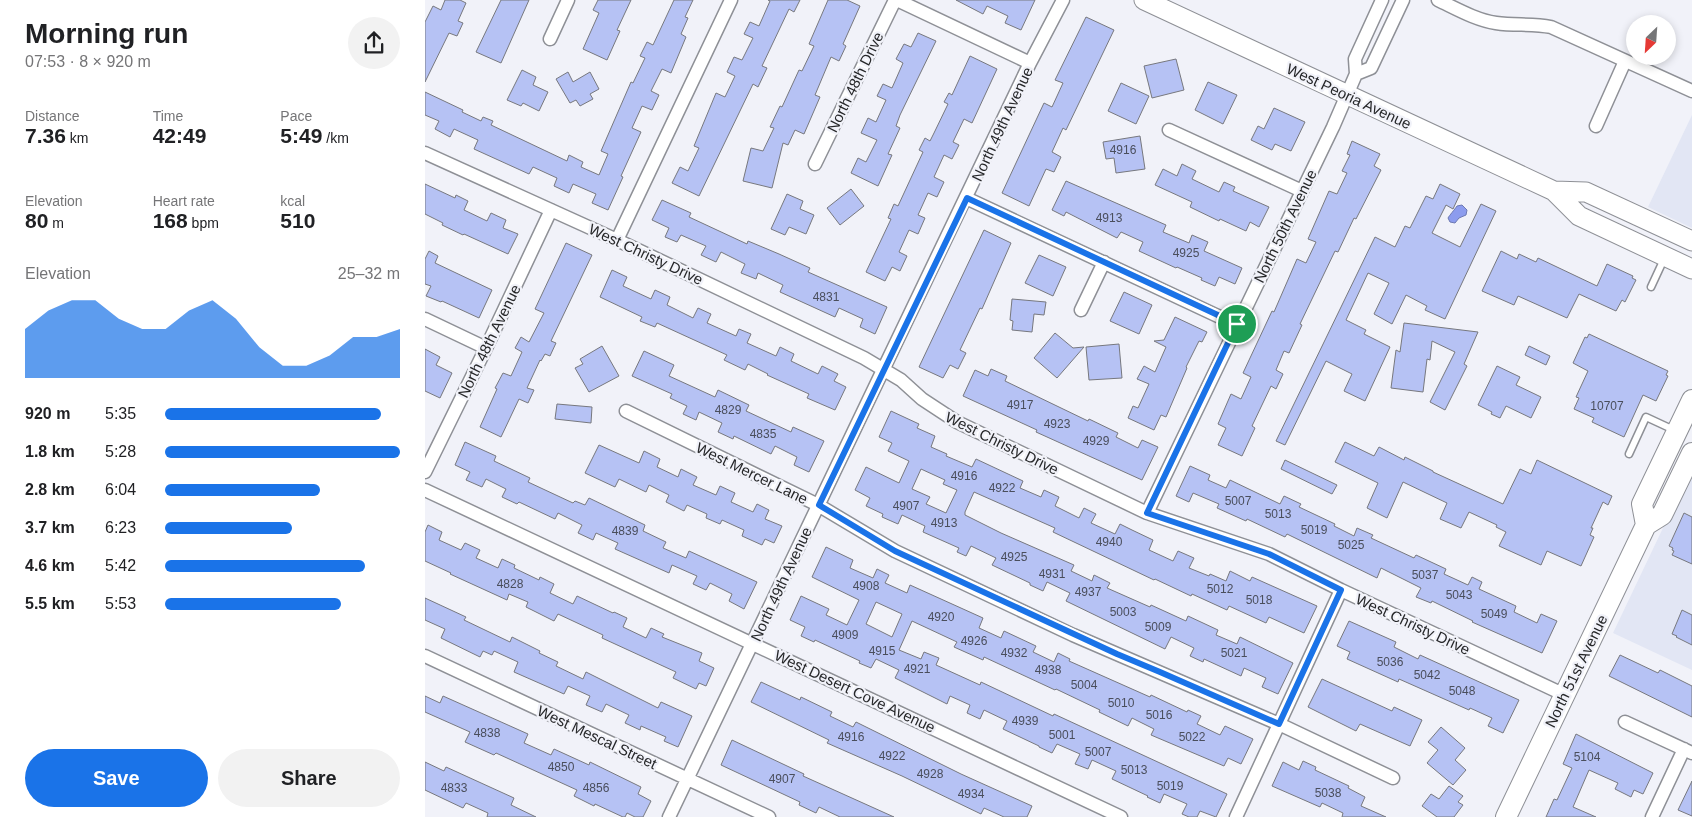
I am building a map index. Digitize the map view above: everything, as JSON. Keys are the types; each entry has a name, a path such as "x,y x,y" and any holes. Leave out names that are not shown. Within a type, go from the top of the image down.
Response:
{"main road":[{"name":"West Peoria Avenue","path":"1144,0 1554,192 1579,216 1692,269"},
{"name":"West Peoria Avenue","path":"1554,192 1586,192 1691,237"},
{"path":"1647,525 1642,504 1692,400"},
{"name":"North 51st Avenue","path":"1506,817 1647,525 1662,515 1692,453"}],"street":[{"path":"550,39 569,0"},
{"path":"617,240 731,0"},
{"path":"896,0 1030,63"},
{"name":"North 48th Drive","path":"815,164 896,0"},
{"name":"North 49th Avenue","path":"669,817 1030,63 1063,0"},
{"path":"1382,0 1355,59 1356,74 1371,68 1403,0"},
{"path":"1438,0 1481,20 1498,24 1537,24 1551,27 1692,91"},
{"path":"1596,126 1625,61"},
{"name":"North 50th Avenue","path":"1147,513 1302,191 1356,74"},
{"path":"1169,130 1302,191"},
{"name":"West Christy Drive","path":"425,153 617,240 885,369 939,412 957,422 1147,513 1269,554 1341,590 1565,695"},
{"path":"967,198 1237,324"},
{"name":"North 48th Avenue","path":"425,472 551,210"},
{"path":"1081,310 1104,262"},
{"path":"425,319 486,348"},
{"name":"West Mercer Lane","path":"625,412 819,505 895,551 1117,654 1279,724 1393,778"},
{"name":"West Desert Cove Avenue","path":"425,490 1121,817"},
{"path":"1236,817 1341,590"},
{"name":"West Mescal Street","path":"425,656 769,817"},
{"path":"1625,722 1688,751 1652,817"}],"lane":[{"path":"1651,288 1665,257"},
{"path":"1629,454 1646,417 1677,431"}],"shaded area":[{"path":"1692,115 1692,228 1648,207"},
{"path":"1692,467 1692,670 1613,633"}],"water":[{"path":"1462,205 1467,210 1466,215 1459,218 1455,223 1450,222 1448,218 1457,206"}],"building":[{"path":"445,0 460,0 466,3 458,21 463,23 457,36 449,33 425,82 425,22 433,6 441,10"},
{"path":"501,0 529,0 501,63 476,52"},
{"path":"598,0 631,0 617,30 620,31 607,60 583,49 599,13 593,10"},
{"path":"674,0 693,0 685,17 688,18 681,34 686,37 671,73 662,69 651,91 659,95 652,110 642,106 632,128 641,132 608,210 592,203 596,194 573,184 569,193 554,186 557,178 533,167 529,174 474,149 478,140 454,129 450,137 435,129 439,121 425,115 425,92 481,121 483,117 493,121 491,125 567,161 569,155 583,162 581,167 599,175 608,154 601,151 631,82 633,83 645,58 640,56 647,42 653,45"},
{"path":"768,0 800,0 794,12 789,9 762,66 767,68 758,87 753,84 699,196 672,183 680,167 688,171 699,148 694,146 716,93 725,97 735,76 727,72 734,57 742,60 753,38 744,34 750,22 759,26 770,1"},
{"path":"828,0 847,0 860,6 843,44 846,46 839,61 831,57 815,95 820,97 804,134 795,130 788,145 783,143 772,188 743,181 751,148 763,151 774,128 770,127 780,106 782,107 799,70 802,71 814,46 809,44"},
{"path":"956,0 1035,0 1021,30 1005,23 1008,16 987,6 983,14"},
{"path":"1086,17 1114,30 1066,130 1063,128 1052,152 1061,157 1054,172 1046,169 1029,206 1002,193 1044,103 1052,107 1063,83 1055,80"},
{"path":"918,33 936,41 900,115 896,126 900,128 888,154 892,155 878,186 851,173 858,158 866,162 877,140 861,133 868,118 876,122 886,100 877,96 883,84 892,88 903,63 896,59 904,44 911,47"},
{"path":"970,56 997,69 972,123 964,119 953,142 959,145 952,159 944,155 934,177 944,182 937,197 928,193 918,215 925,218 918,234 909,230 899,252 907,256 900,271 892,267 885,281 866,272 891,219 888,218 894,204 898,206 923,152 919,150 925,138 930,141 948,104 944,102 949,93 952,95"},
{"path":"1176,59 1184,90 1152,98 1144,66"},
{"path":"522,70 536,77 533,85 548,92 539,111 523,103 521,106 507,100"},
{"path":"568,72 573,82 590,72 599,89 590,94 593,99 580,106 576,100 570,103 556,79"},
{"path":"1208,82 1237,95 1223,124 1195,110"},
{"path":"1121,83 1149,96 1136,124 1108,111"},
{"path":"1274,108 1305,122 1291,151 1275,144 1272,150 1251,140 1258,126 1264,129"},
{"path":"1140,136 1145,169 1116,173 1114,158 1106,159 1103,142"},
{"path":"1352,141 1380,154 1374,166 1381,170 1356,219 1354,218 1338,252 1335,251 1300,324 1302,325 1289,353 1284,351 1276,370 1283,374 1276,389 1271,386 1252,426 1255,428 1242,456 1218,445 1226,428 1218,424 1231,394 1241,399 1251,377 1243,373 1272,311 1274,312 1297,259 1306,263 1316,242 1308,239 1329,191 1337,194 1347,173 1342,171 1350,155 1347,154"},
{"path":"1182,164 1196,171 1192,179 1219,192 1224,182 1235,187 1233,191 1269,207 1259,227 1250,222 1246,231 1220,219 1219,221 1190,207 1192,202 1155,185 1163,169 1177,176"},
{"path":"1066,181 1166,225 1163,232 1189,243 1192,235 1208,242 1204,251 1242,268 1235,284 1219,277 1215,286 1201,280 1202,278 1139,251 1143,242 1121,232 1117,238 1066,212 1064,216 1052,210"},
{"path":"425,184 455,198 456,195 468,201 464,210 487,221 491,213 506,220 503,228 518,234 508,254 442,225 443,223 425,214"},
{"path":"1440,184 1460,194 1453,209 1446,205 1432,233 1460,247 1481,204 1496,211 1445,319 1425,310 1427,306 1406,295 1392,324 1374,314 1389,283 1368,273 1346,320 1366,330 1364,334 1390,347 1365,401 1344,391 1352,374 1326,361 1285,445 1276,441 1375,237 1395,247 1405,226 1410,228 1426,196 1433,199"},
{"path":"851,189 864,206 840,225 827,208"},
{"path":"787,194 803,201 800,209 814,215 806,234 789,227 785,235 771,229"},
{"path":"662,200 691,213 689,217 747,244 748,241 810,268 808,272 887,307 875,334 860,327 863,319 839,308 835,317 780,292 783,285 758,273 756,279 741,273 745,264 721,252 716,262 701,255 706,246 681,235 677,242 665,237 669,228 652,220"},
{"path":"984,230 1011,243 982,309 980,308 960,350 966,353 958,369 950,365 943,378 919,367"},
{"path":"566,243 592,255 551,341 556,343 550,356 545,354 540,360 527,388 534,390 528,403 519,399 501,437 480,427 503,373 511,376 522,352 515,348 521,337 529,342 544,313 535,309"},
{"path":"429,251 438,256 435,263 492,290 479,318 442,301 426,296 431,286 425,284 425,259"},
{"path":"1501,251 1517,259 1519,254 1536,262 1538,258 1597,286 1607,264 1633,276 1632,278 1636,280 1625,302 1622,300 1616,311 1579,294 1567,318 1518,296 1514,305 1482,291"},
{"path":"1039,255 1066,267 1053,296 1025,283"},
{"path":"612,270 627,277 623,286 651,299 655,290 670,297 667,305 693,318 698,308 711,314 707,323 736,336 739,329 751,334 747,343 776,356 780,347 794,354 791,361 818,374 822,366 838,374 834,381 846,387 835,410 807,398 809,394 748,364 745,370 724,360 727,355 657,323 655,327 640,321 642,317 600,297"},
{"path":"1124,292 1152,305 1139,334 1110,321"},
{"path":"1012,299 1046,302 1044,315 1034,314 1032,332 1012,330 1013,321 1010,320"},
{"path":"1175,317 1207,332 1202,342 1199,341 1186,367 1166,417 1161,415 1154,430 1128,418 1133,406 1138,408 1149,384 1137,379 1144,366 1155,372 1166,347 1154,341 1164,340"},
{"path":"1404,323 1478,332 1464,364 1467,366 1445,410 1430,402 1455,352 1432,341 1430,360 1427,359 1423,392 1391,388 1396,350 1400,352"},
{"path":"1055,333 1073,348 1084,347 1057,378 1034,358"},
{"path":"1589,334 1668,371 1666,375 1668,376 1656,401 1643,395 1624,437 1592,422 1594,418 1574,409 1579,398 1576,397 1588,371 1573,363 1585,337 1587,338"},
{"path":"1119,344 1122,378 1089,380 1086,347"},
{"path":"602,346 619,376 589,392 575,368 583,364 580,359"},
{"path":"1529,346 1550,356 1546,365 1525,355"},
{"path":"425,349 440,357 436,365 452,373 440,398 425,391"},
{"path":"644,351 674,365 669,376 715,397 718,390 749,405 746,411 791,432 793,427 824,441 809,472 794,465 797,457 775,446 771,454 734,436 733,439 718,432 722,423 699,412 696,420 683,414 687,406 670,398 672,394 632,376"},
{"path":"1497,366 1520,377 1516,385 1541,397 1531,418 1506,406 1500,418 1478,405"},
{"path":"991,369 1007,376 1005,381 1088,421 1089,419 1118,433 1116,437 1138,448 1142,440 1158,447 1142,480 1036,432 1037,430 963,396 975,370 988,376"},
{"path":"557,404 592,407 591,423 555,419"},
{"path":"891,411 919,424 917,428 935,436 931,447 947,454 946,456 972,467 976,459 1023,481 1020,488 1041,497 1044,490 1059,497 1055,506 1079,518 1084,508 1096,514 1091,523 1115,534 1120,524 1153,540 1149,550 1173,561 1178,551 1194,558 1189,568 1226,581 1230,571 1250,581 1252,577 1317,606 1304,633 1269,617 1266,623 1229,606 1227,610 1154,580 1053,532 1055,528 974,492 965,512 965,515 1001,533 1074,565 1071,571 1092,581 1094,575 1110,583 1107,588 1186,621 1188,616 1218,630 1216,635 1237,644 1240,637 1293,663 1278,694 1262,687 1266,678 1244,668 1241,676 1204,659 1203,662 1190,656 1194,648 1171,637 1165,649 1066,601 1070,593 1047,582 1043,591 1030,585 1030,583 992,565 996,558 971,546 966,556 957,552 959,548 923,532 925,526 902,515 898,524 882,517 883,514 866,506 870,498 855,490 866,467 899,483 909,461 888,451 892,443 879,437","holes":["921,469 945,480 943,484 957,490 946,513 926,504 930,497 912,489"]},
{"path":"465,442 496,456 494,461 530,478 528,482 573,503 575,501 585,505 589,498 645,525 643,531 666,542 663,548 686,558 689,551 757,582 744,609 729,601 732,594 710,583 706,590 693,584 697,576 672,565 669,573 615,549 618,543 596,533 593,540 578,533 582,525 558,513 555,519 519,502 517,504 502,497 506,489 486,479 482,487 466,480 470,472 455,465"},
{"path":"1345,442 1374,456 1379,447 1404,460 1405,457 1503,504 1520,469 1531,474 1537,460 1612,496 1608,505 1603,502 1591,528 1593,528 1590,535 1594,537 1581,566 1547,551 1541,565 1499,546 1506,532 1496,527 1497,525 1469,512 1461,528 1440,519 1447,503 1403,482 1387,518 1367,508 1378,483 1335,462"},
{"path":"599,445 639,463 644,451 660,459 657,467 678,477 681,469 697,477 693,485 716,495 720,486 735,493 731,502 753,512 757,504 769,510 765,519 782,526 774,543 765,539 762,545 742,536 744,530 722,520 720,524 706,518 707,514 687,505 684,511 666,502 669,495 649,485 646,492 619,479 615,487 585,473"},
{"path":"1285,460 1337,485 1332,494 1281,469"},
{"path":"1190,466 1210,475 1208,480 1226,488 1230,480 1280,504 1284,496 1301,504 1299,507 1335,524 1334,526 1354,536 1357,528 1373,535 1371,538 1414,558 1416,555 1446,569 1444,574 1468,585 1472,577 1482,582 1479,589 1516,606 1514,612 1537,623 1541,614 1557,621 1542,653 1472,622 1432,601 1431,603 1416,597 1421,588 1381,568 1377,578 1287,534 1285,537 1247,519 1246,521 1217,508 1219,504 1193,493 1189,502 1176,496"},
{"path":"1684,513 1692,517 1692,564 1672,555 1673,548 1669,546"},
{"path":"428,525 442,532 439,540 461,550 465,543 480,550 476,558 498,568 502,559 515,565 514,568 539,580 540,577 554,584 550,593 573,604 577,596 627,618 623,627 646,638 651,628 664,634 662,637 702,653 699,661 714,668 706,686 699,683 696,689 673,678 676,672 602,638 603,635 558,614 554,621 526,607 528,602 509,594 507,600 425,561 425,532"},
{"path":"826,547 853,560 850,568 873,578 877,569 889,575 885,583 907,593 910,585 983,618 979,628 1001,638 1004,631 1036,646 1033,652 1054,662 1058,653 1070,659 1069,661 1150,697 1151,695 1187,712 1188,710 1201,716 1197,724 1220,735 1225,726 1253,739 1241,764 1228,758 1224,766 1151,735 1154,729 1132,718 1128,726 1056,689 984,657 983,660 954,647 957,642 912,621 899,650 921,659 924,652 939,658 936,665 980,685 981,682 1053,716 1054,714 1227,794 1216,817 1200,811 1197,817 1189,817 1182,814 1187,804 1164,794 1160,803 1147,797 1112,779 1116,771 1092,760 1088,769 1075,764 1080,754 1057,744 1052,753 1003,729 1007,721 984,710 980,719 967,713 970,705 950,696 947,704 895,678 899,670 876,659 871,668 815,640 814,642 801,636 805,627 790,620 801,596 829,609 826,615 847,625 859,600 812,577","holes":["876,602 902,614 892,637 866,624"]},
{"path":"425,598 466,617 464,620 510,642 512,637 540,651 539,653 558,662 556,666 583,679 586,672 658,708 661,702 692,716 678,747 664,741 666,737 641,726 640,730 625,723 629,715 606,704 602,712 586,705 590,696 568,686 564,694 514,672 518,662 494,651 492,655 483,651 480,657 441,638 445,629 425,620"},
{"path":"1682,610 1692,615 1692,645 1672,634"},
{"path":"1349,621 1396,642 1394,647 1418,659 1420,655 1519,700 1503,733 1488,726 1492,718 1470,708 1469,710 1399,679 1398,682 1347,659 1350,652 1337,646"},
{"path":"1620,655 1658,673 1660,670 1692,686 1692,717 1609,676"},
{"path":"1322,679 1392,711 1394,707 1422,720 1410,746 1360,724 1356,731 1308,707"},
{"path":"761,682 800,700 801,697 832,712 830,716 853,727 856,722 961,774 1032,806 1027,817 1004,817 984,808 981,814 827,743 829,740 751,702"},
{"path":"425,696 440,703 443,696 528,734 524,743 551,755 554,749 589,765 590,762 641,787 638,794 651,801 643,817 635,817 627,813 623,817 595,804 594,806 574,796 577,790 496,753 494,755 465,742 470,732 425,712"},
{"path":"1441,727 1465,748 1455,760 1466,770 1453,785 1427,763 1438,750 1428,742"},
{"path":"1576,734 1653,773 1643,794 1634,790 1631,797 1615,789 1618,783 1589,770 1573,807 1596,817 1546,817 1554,799 1557,800 1572,768 1563,764"},
{"path":"732,740 804,774 803,776 894,817 840,817 819,807 816,813 799,805 800,802 721,765"},
{"path":"1303,761 1316,767 1315,770 1349,786 1348,788 1365,797 1361,806 1386,817 1342,817 1343,813 1322,803 1320,807 1272,786 1283,762 1299,770"},
{"path":"425,762 444,771 446,767 514,798 511,805 536,817 487,817 488,813 466,803 463,808 425,790"},
{"path":"1692,781 1692,816 1678,810"},
{"path":"1449,786 1463,796 1458,802 1463,805 1454,817 1437,817 1422,806 1431,794 1439,799"}],"route":[{"path":"967,198 1237,324 1147,513 1269,554 1341,590 1279,724 1073,635 895,551 819,505 967,198"}]}
